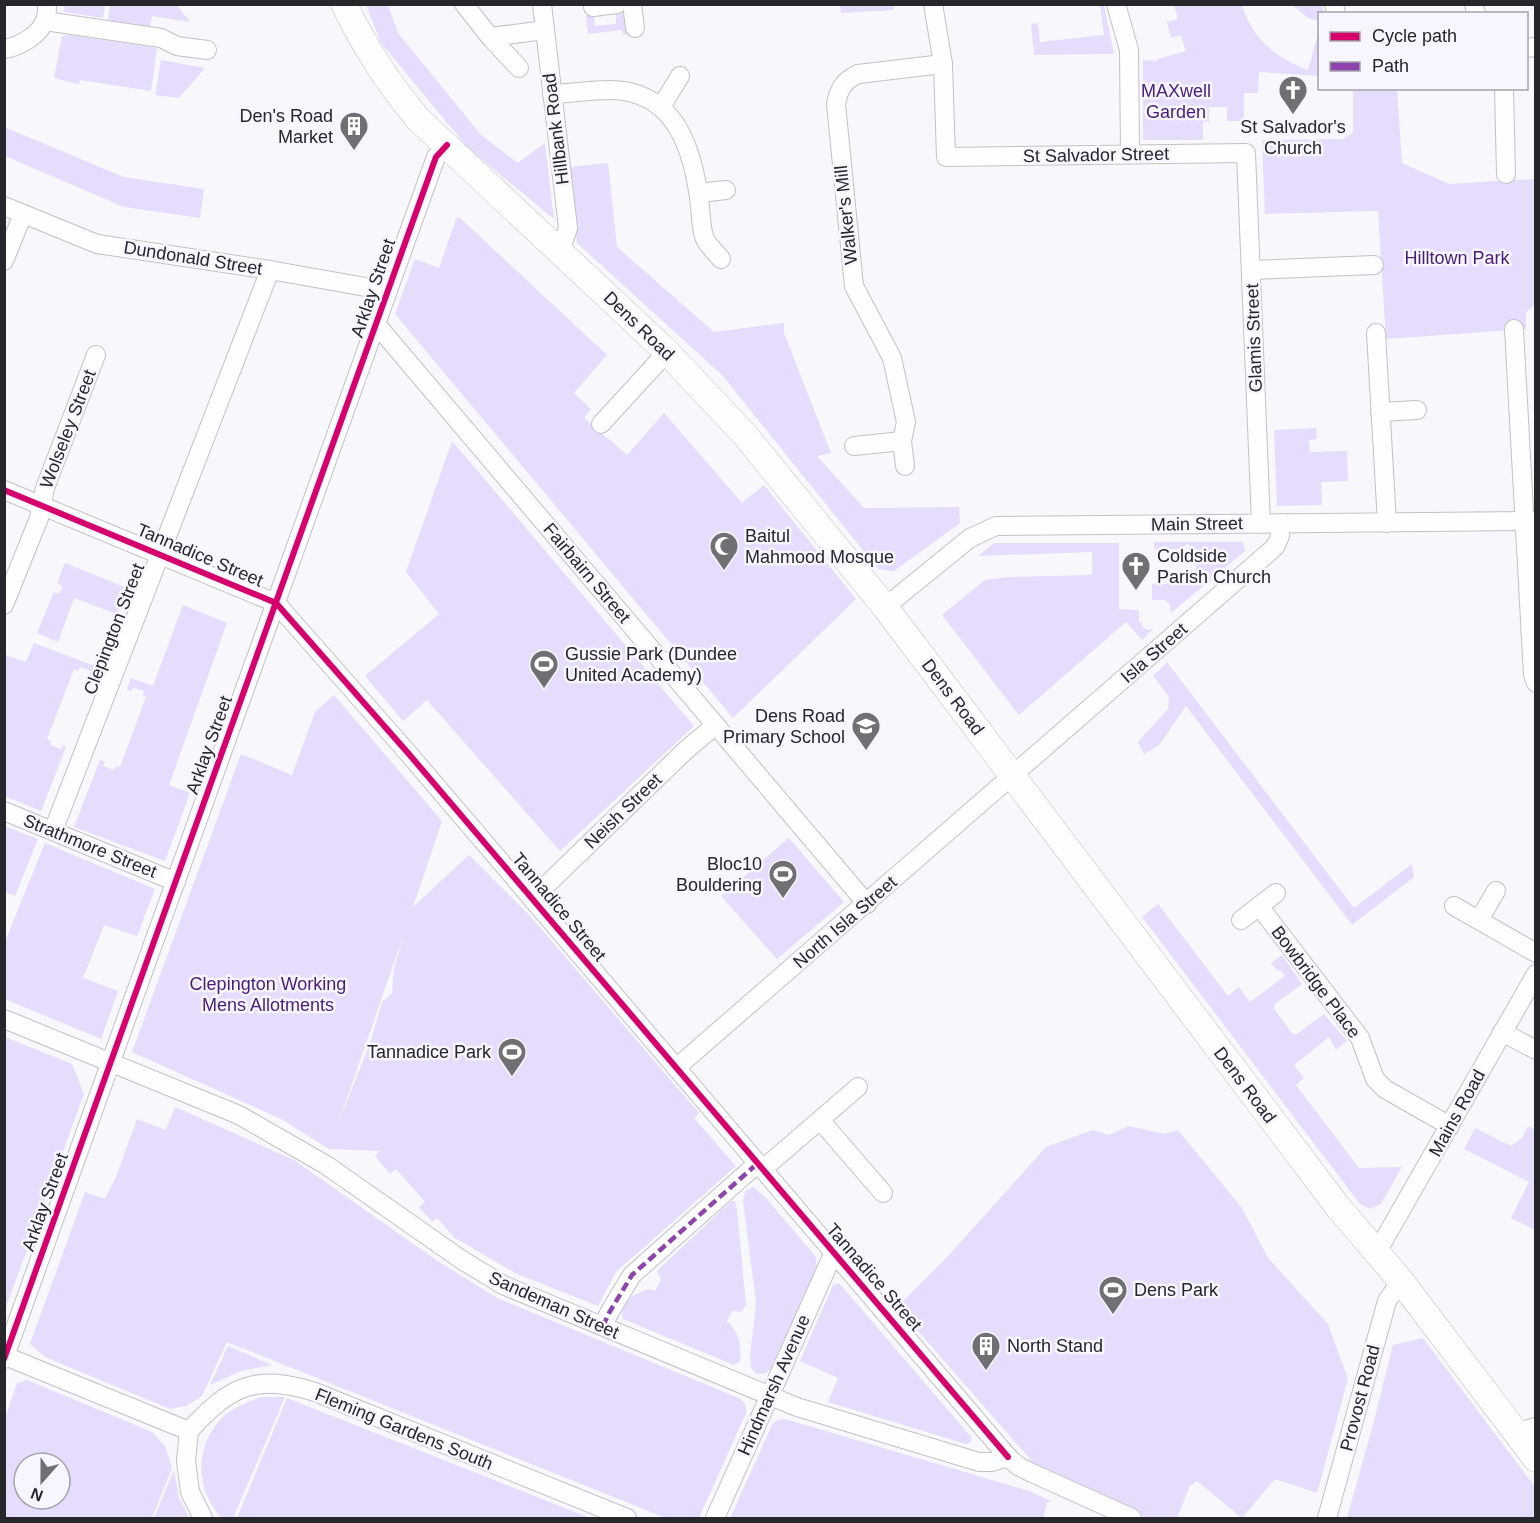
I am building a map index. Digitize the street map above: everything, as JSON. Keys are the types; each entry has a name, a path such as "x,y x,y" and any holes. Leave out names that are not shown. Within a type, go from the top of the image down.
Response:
{"main road":[{"name":"Dens Road","path":"344,4 374,60 418,119 666,352 745,435 885,607 1331,1198 1526,1429 1536,1459"}],"street":[{"path":"465,4 490,38 519,68"},
{"name":"Hillbank Road","path":"542,4 568,228 561,252"},
{"path":"593,7 617,4"},
{"path":"632,4 634,28"},
{"path":"933,4 943,64"},
{"path":"1116,4 1129,50 1130,154"},
{"path":"4,49 24,42 46,13 161,38 177,46 207,50"},
{"path":"490,38 545,30"},
{"name":"St Salvador Street","path":"943,64 946,157 1246,153"},
{"name":"Walker's Mill","path":"905,466 902,441 906,422 892,358 854,286 836,104 838,91 846,80 858,74 943,64"},
{"path":"661,107 680,76"},
{"path":"552,94 613,90 638,95 661,107 676,123 686,141 693,160 705,239 721,259"},
{"path":"1504,90 1506,174"},
{"name":"Arklay Street","path":"6,1349 436,157 447,145"},
{"name":"Glamis Street","path":"1246,153 1261,524"},
{"path":"699,193 726,190"},
{"name":"Dundonald Street","path":"4,206 97,244 270,270 388,291"},
{"path":"4,261 24,214"},
{"path":"1251,270 1374,265"},
{"name":"Clepington Street","path":"52,831 270,270"},
{"name":"Fairbairn Street","path":"376,324 867,904"},
{"path":"1514,329 1530,521 1534,679"},
{"path":"1376,333 1387,523"},
{"path":"601,424 666,352"},
{"name":"Wolseley Street","path":"4,605 39,518 45,489 96,355"},
{"path":"1517,384 1536,381"},
{"path":"1380,412 1417,410"},
{"path":"854,446 902,441"},
{"name":"Tannadice Street","path":"4,490 276,603 352,688 1008,1456"},
{"name":"Main Street","path":"885,607 970,538 996,526 1530,521"},
{"name":"Isla Street","path":"1014,776 1275,547 1280,537 1280,523"},
{"name":"Neish Street","path":"532,899 687,749 716,725"},
{"name":"North Isla Street","path":"676,1068 1014,776"},
{"name":"Strathmore Street","path":"4,811 176,882"},
{"path":"1479,920 1496,891"},
{"path":"1241,920 1276,893"},
{"name":"Bowbridge Place","path":"1259,906 1360,1038 1375,1079 1385,1089 1450,1126"},
{"path":"1454,906 1536,953"},
{"name":"Mains Road","path":"1377,1251 1536,974"},
{"name":"Sandeman Street","path":"4,1019 239,1115 326,1165 502,1286 797,1407 979,1462 992,1462 1008,1456"},
{"path":"1502,1032 1536,1050"},
{"path":"603,1326 632,1275 760,1166 820,1120 858,1087"},
{"path":"820,1120 884,1193"},
{"name":"Hindmarsh Avenue","path":"715,1518 834,1252"},
{"name":"Provost Road","path":"1327,1518 1387,1301 1401,1281"},
{"path":"6,1349 189,1431 186,1461 190,1492 203,1518"},
{"name":"Fleming Gardens South","path":"189,1431 212,1406 234,1392 262,1383 290,1384 315,1392 627,1518"},
{"path":"1008,1456 1018,1466 1032,1473 1132,1518"}],"green space":[{"path":"65,5 105,5 103,18 64,12"},
{"path":"110,5 177,5 190,22 152,16 150,27 108,20"},
{"path":"366,5 388,5 398,33 481,135 518,163 545,143 554,219 468,148 381,43"},
{"path":"840,5 893,5 894,10 841,13"},
{"path":"1100,5 1104,5 1114,54 1034,55 1031,24 1038,23 1040,42 1104,35"},
{"name":"MAXwell Garden","path":"1174,5 1242,5 1252,28 1267,46 1286,60 1308,70 1318,33 1318,76 1259,72 1258,93 1244,93 1244,121 1227,121 1227,107 1209,107 1209,122 1203,122 1203,140 1143,140 1143,60 1157,61 1157,59 1186,51 1181,35 1171,38 1167,22 1178,19"},
{"path":"1292,5 1322,5 1324,12 1318,12 1318,21 1308,18"},
{"path":"616,13 624,14 629,21 630,34 623,35 622,30 588,34 586,16 594,15 595,26 616,24"},
{"path":"70,35 157,48 151,91 80,80 79,84 54,78 62,36"},
{"path":"161,60 205,68 179,98 155,95"},
{"name":"Hilltown Park","path":"1353,90 1397,90 1402,163 1449,184 1535,179 1535,305 1526,312 1526,329 1386,339 1378,211 1265,214 1262,140 1343,139 1353,133"},
{"path":"4,127 124,177 204,189 200,218 124,207 5,156"},
{"path":"608,163 617,247 714,332 784,323 784,333 831,453 817,456 864,508 959,507 960,523 894,571 878,569 722,375 577,243 569,167"},
{"path":"459,217 607,355 574,393 591,409 584,418 627,455 664,413 742,503 764,485 856,599 733,718 395,314 415,259 439,268 456,219"},
{"path":"1316,428 1317,439 1309,440 1310,452 1347,451 1348,481 1321,482 1322,505 1277,506 1274,430"},
{"name":"Gussie Park (Dundee United Academy)","path":"452,441 694,726 560,851 427,700 403,721 365,676 439,614 406,572"},
{"path":"1154,542 1243,542 1245,551 1171,613 1170,604 1165,600 1152,600 1152,584 1191,583 1192,578 1196,577 1196,549 1187,544 1182,549 1154,549"},
{"path":"994,543 1119,543 1119,609 1139,610 1139,622 1142,622 1142,626 1147,630 1153,629 1142,640 1126,622 1019,715 942,615 985,580 1008,577 1092,575 1092,552 978,556"},
{"path":"65,563 127,588 117,614 74,598 58,642 37,633 54,592 59,594 63,586 57,583"},
{"path":"183,605 227,623 169,785 190,793 165,861 74,827 100,760 105,762 103,766 114,770 116,766 120,767 146,697 143,696 144,691 133,688 131,691 127,690 131,678 153,686"},
{"path":"34,643 97,667 93,676 89,675 91,671 80,667 78,671 74,669 47,739 51,741 50,745 61,749 63,745 66,747 41,811 4,796 5,655 26,662"},
{"path":"1167,662 1354,908 1412,864 1414,877 1352,925 1186,706 1159,745 1144,754 1138,742 1168,709 1169,697 1153,676"},
{"name":"Clepington Working Mens Allotments","path":"334,695 442,821 413,907 469,855 531,917 699,1113 694,1118 736,1166 616,1272 598,1306 515,1273 455,1238 437,1218 432,1222 419,1207 425,1202 396,1169 390,1174 375,1156 380,1151 329,1149 283,1120 132,1052 241,754 292,775 315,712","holes":["405,931 394,968 392,993 382,1002 371,1040 338,1124"]},
{"path":"4,826 38,839 15,896 5,892"},
{"name":"Bloc10 Bouldering","path":"789,838 844,902 777,959 721,896"},
{"path":"45,843 155,889 137,936 104,925 83,978 118,991 101,1039 5,999 5,942"},
{"path":"1158,904 1228,996 1239,987 1250,1002 1285,976 1271,963 1282,955 1302,984 1275,1004 1274,1009 1293,1034 1297,1034 1324,1014 1347,1041 1336,1050 1329,1037 1294,1065 1304,1078 1296,1085 1359,1168 1402,1167 1381,1204 1370,1209 1360,1204 1142,917"},
{"path":"5,1037 72,1064 84,1094 5,1310"},
{"path":"175,1107 294,1160 436,1260 497,1298 741,1399 746,1406 746,1413 699,1518 666,1518 227,1342 202,1396 186,1406 170,1409 45,1357 30,1344 85,1192 105,1199 116,1177 137,1119 166,1130"},
{"name":"Dens Park","path":"1129,1126 1164,1134 1178,1130 1242,1208 1268,1258 1328,1324 1348,1379 1317,1493 1275,1479 1242,1518 1197,1481 1190,1486 1177,1518 1147,1518 1036,1466 897,1307 949,1255 1046,1147 1093,1130 1108,1135"},
{"path":"1528,1126 1535,1130 1535,1230 1511,1218 1529,1182 1464,1149 1475,1128 1511,1146 1522,1138"},
{"path":"753,1187 766,1198 816,1257 817,1267 771,1369 766,1373 756,1374 751,1367 750,1357 756,1302 743,1201 745,1191"},
{"path":"731,1201 735,1201 737,1210 746,1305 741,1312 732,1311 727,1321 735,1330 740,1344 740,1361 734,1365 623,1319 621,1309 632,1296 648,1289 655,1291 661,1280 657,1271"},
{"path":"839,1283 972,1438 970,1443 966,1444 828,1402 838,1378 800,1361 833,1285"},
{"path":"1423,1338 1535,1487 1535,1518 1347,1518 1393,1345"},
{"path":"228,1346 272,1365 241,1371 210,1385"},
{"path":"27,1380 152,1432 165,1446 172,1468 152,1518 5,1518 5,1418 17,1383"},
{"path":"261,1397 285,1397 233,1518 222,1518 207,1496 203,1483 202,1456 206,1443 224,1416 239,1406"},
{"path":"287,1398 590,1518 237,1518"},
{"path":"785,1419 1029,1491 1051,1501 1047,1503 1043,1518 730,1518 773,1423"},
{"path":"174,1470 179,1497 189,1518 154,1518"}],"marked path":[{"path":"603,1326 632,1275 758,1163"}],"cycle path":[{"path":"4,1359 436,157 447,145"},
{"path":"4,490 276,603 408,753 1008,1457"}],"place":[{"name":"St Salvador's Church","path":"1293,116"},
{"name":"Den's Road Market","path":"354,152"},
{"name":"Baitul Mahmood Mosque","path":"724,572"},
{"name":"Coldside Parish Church","path":"1136,592"},
{"name":"Gussie Park (Dundee United Academy)","path":"544,690"},
{"name":"Dens Road Primary School","path":"866,752"},
{"name":"Bloc10 Bouldering","path":"783,900"},
{"name":"Tannadice Park","path":"512,1078"},
{"name":"Dens Park","path":"1113,1316"},
{"name":"North Stand","path":"986,1372"}]}
